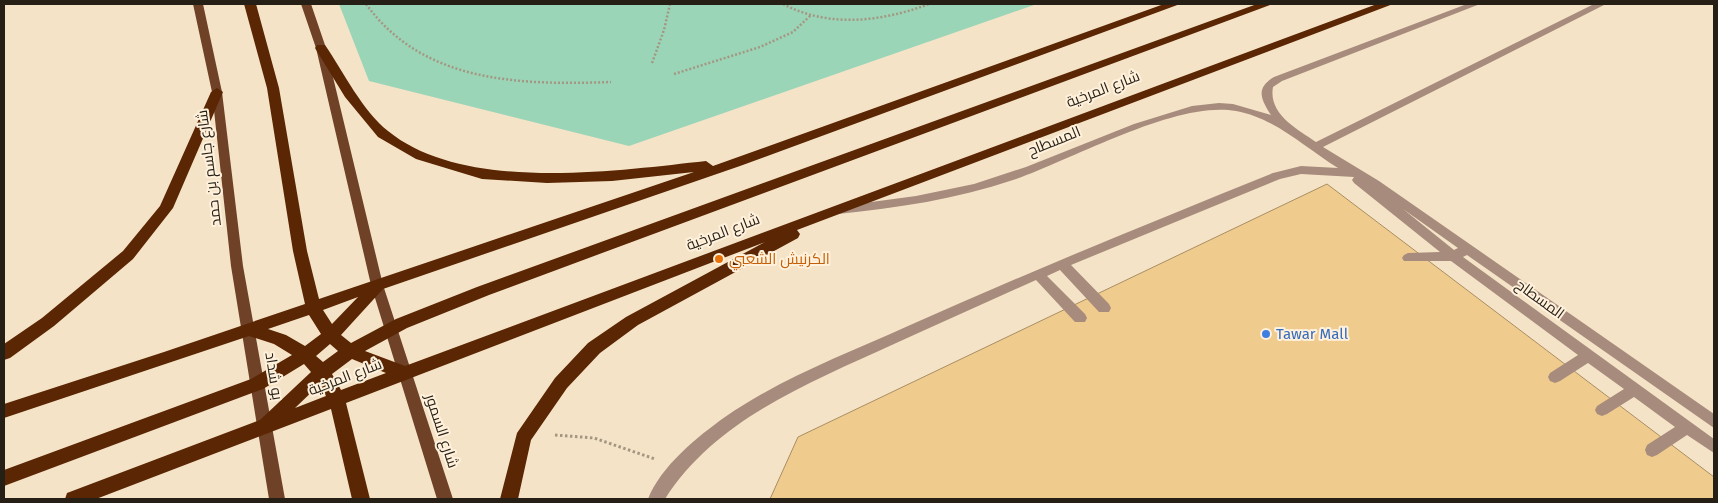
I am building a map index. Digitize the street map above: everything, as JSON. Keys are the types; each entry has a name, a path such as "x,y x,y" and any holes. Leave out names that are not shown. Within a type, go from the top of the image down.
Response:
{"highway":[{"path":"250,4 273,88 300,251 313,306 320,322 331,336 352,351 374,363 406,373"},
{"path":"4,411 735,163 1174,4"},
{"path":"265,428 293,398 324,372 352,351 391,328 483,291 1267,4"},
{"name":"شارع المرخية","path":"74,499 835,210 1387,4"},
{"path":"320,48 349,94 383,134 421,156 474,171 547,178 612,176 735,163"},
{"path":"4,353 48,322 128,255 161,215 166,208 217,92"},
{"path":"508,499 522,438 561,383 594,348 632,320 835,210"},
{"path":"4,478 257,384 308,354 331,336 378,285"},
{"path":"248,329 281,338 308,354 324,372 337,400 361,499"}],"main road":[{"name":"شارع جاسم بن حمد","path":"198,4 217,92 238,266 248,329"},
{"path":"306,4 320,48 378,285 406,373"},
{"name":"بو شداد","path":"248,329 265,428"},
{"name":"شارع السمور","path":"406,373 446,499"},
{"path":"265,428 277,499"}],"street":[{"name":"المسطاح","path":"1282,123 1270,105 1266,91 1268,85 1476,4"},
{"path":"1316,146 1601,4"},
{"name":"المسطاح","path":"835,210 886,205 942,196 996,182 1096,142 1191,108 1210,105 1238,108 1282,123 1352,172 1375,184 1714,422"},
{"path":"656,499 677,468 704,442 736,418 781,391 1037,273 1277,176 1301,170 1352,172"},
{"name":"المسطاح","path":"1352,172 1366,188 1453,256 1714,447"},
{"path":"1393,262 1419,257 1453,256 1467,249"},
{"path":"1061,263 1114,318"},
{"path":"1037,273 1090,328"},
{"path":"1550,380 1588,355"},
{"path":"1596,414 1635,389"},
{"path":"1644,455 1687,427"}],"path":[{"path":"366,4 384,28 408,46 445,66 464,72 511,80 556,84 611,82"},
{"path":"652,63 664,30 670,4"},
{"path":"783,4 810,15 840,20 867,20 906,14 929,4"},
{"path":"674,74 760,47 793,32 810,15"},
{"path":"522,438 566,434 606,439 677,468"}],"green space":[{"path":"339,4 1037,4 629,146 369,81"}],"building":[{"name":"Tawar Mall","path":"1327,184 1714,477 1714,499 770,499 798,437"}],"place":[{"name":"الكرنيش الشعبي","path":"719,259"},
{"name":"Tawar Mall","path":"1266,334"}]}
